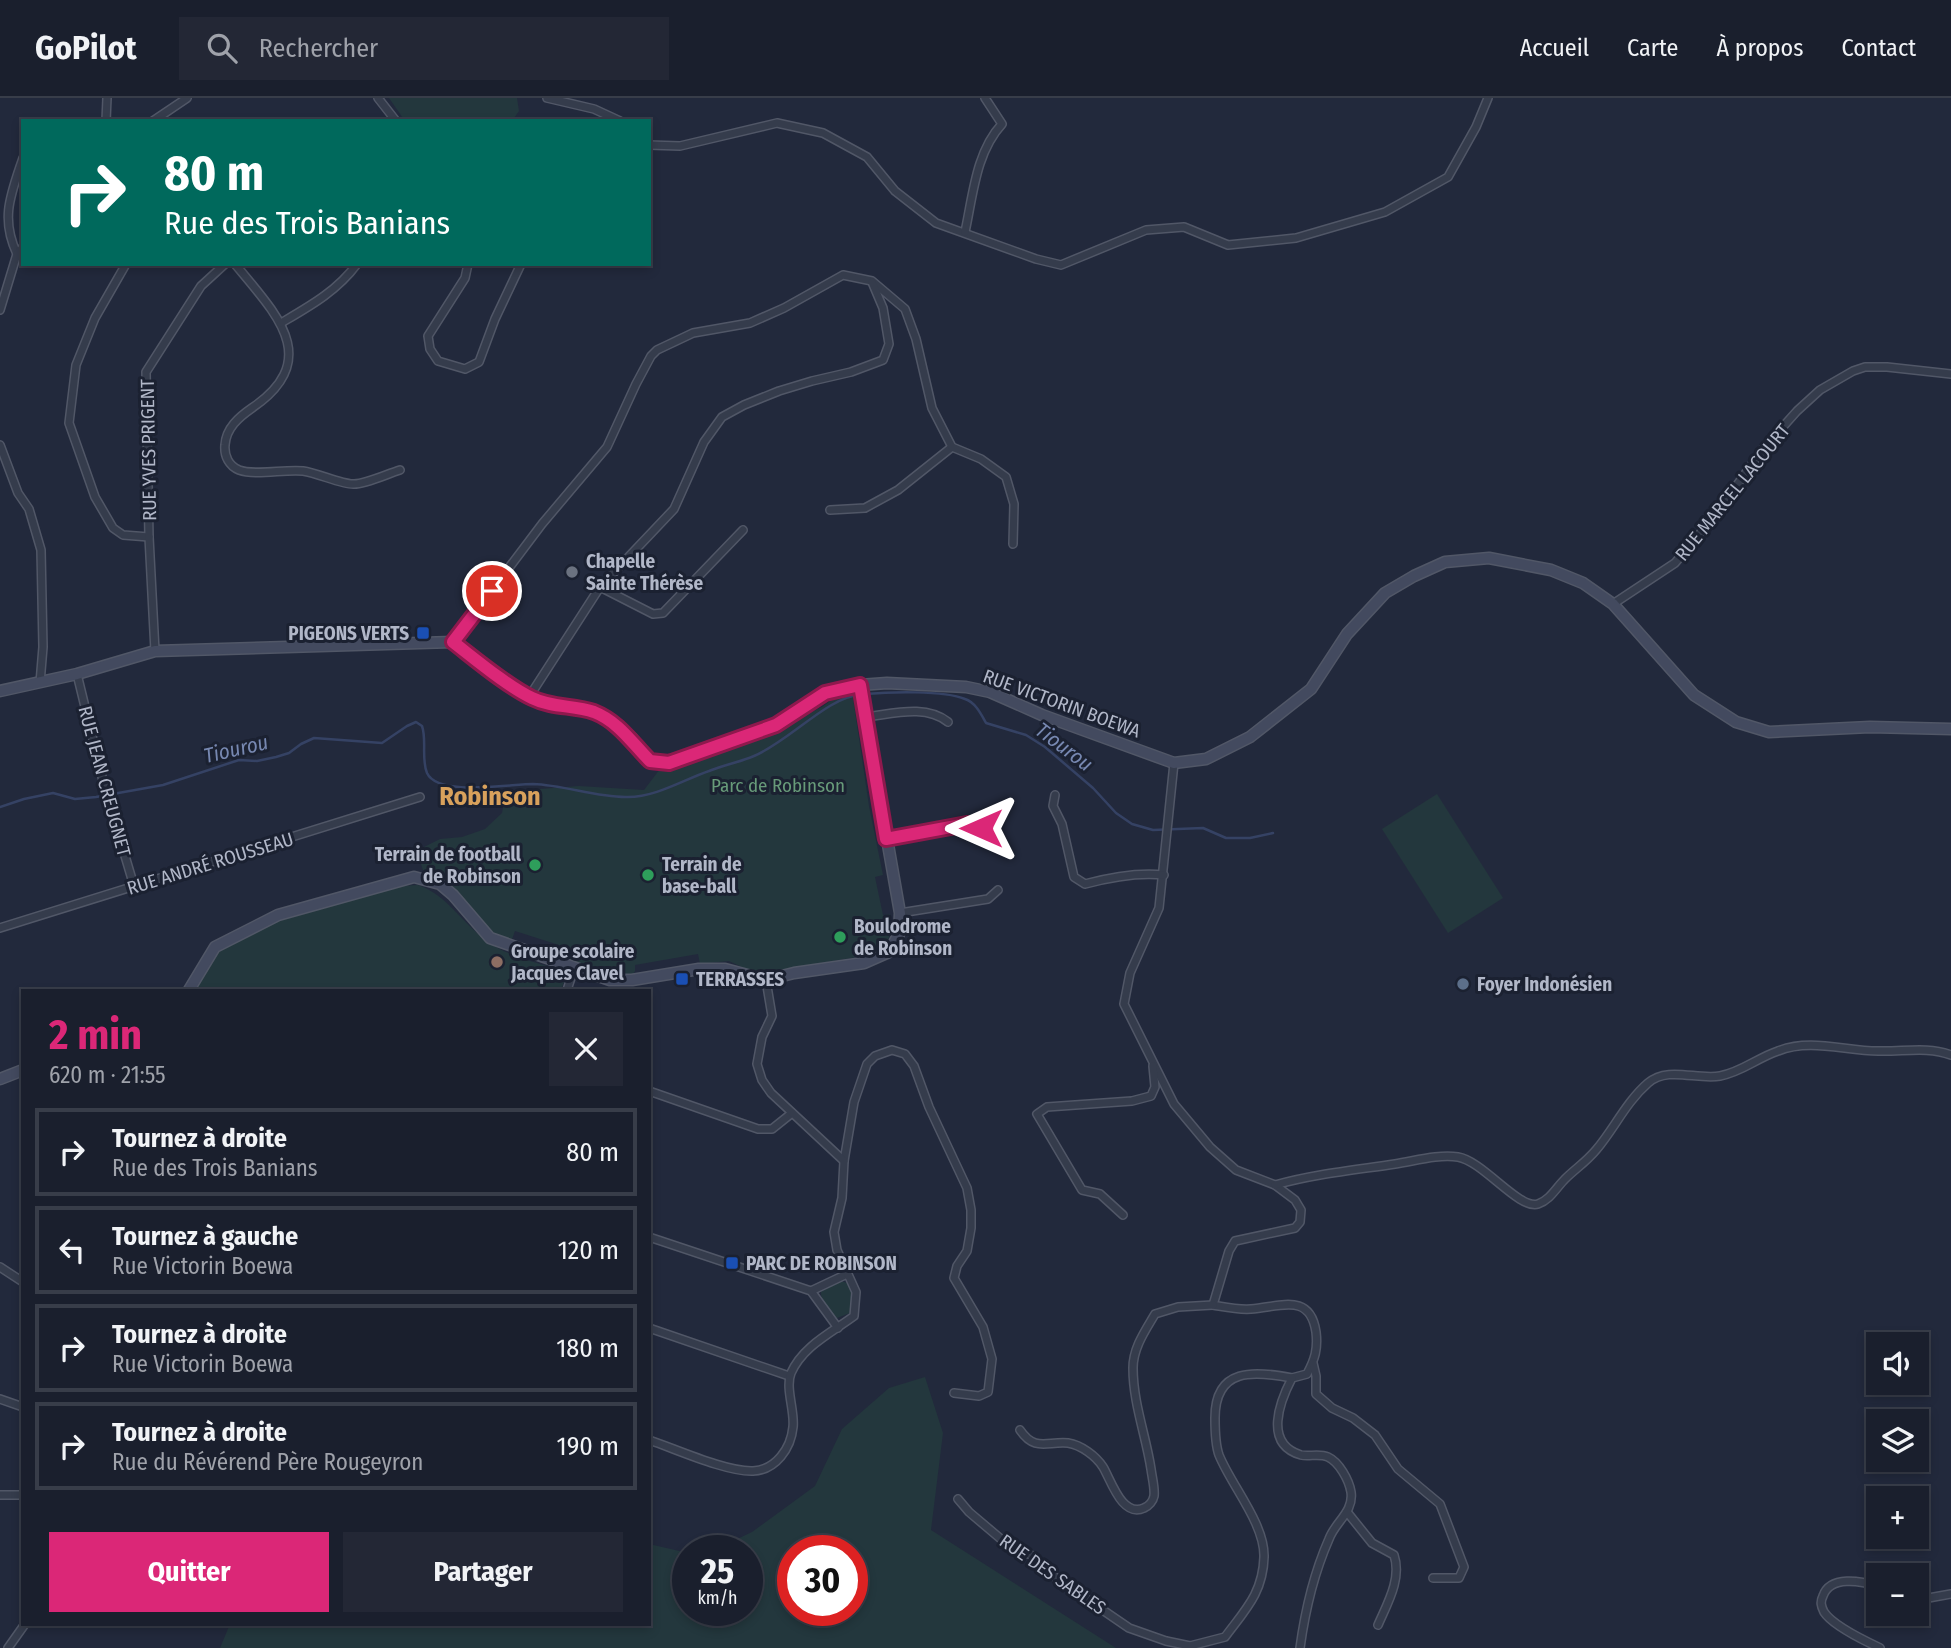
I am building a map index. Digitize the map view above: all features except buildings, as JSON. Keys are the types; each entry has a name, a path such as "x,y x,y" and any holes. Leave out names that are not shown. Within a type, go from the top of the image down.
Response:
{"street":[{"path":"106,119 107,98"},
{"path":"156,119 187,98"},
{"path":"378,98 394,119"},
{"path":"547,98 594,109 616,119"},
{"path":"965,232 978,168 992,135 1002,124 985,98"},
{"path":"651,145 680,146 778,123 823,133 867,157 895,191 936,223 1060,265 1146,230 1184,227 1228,246 1296,238 1385,212 1448,177 1476,127 1488,98"},
{"path":"17,254 6,228 7,205 21,164"},
{"path":"0,310 17,254 21,249"},
{"name":"RUE YVES PRIGENT","path":"125,266 95,318 75,365 69,423 95,497 113,528 123,535 149,537"},
{"name":"RUE YVES PRIGENT","path":"155,652 149,537 146,372 201,286 223,266"},
{"path":"237,266 281,323 288,339 289,356 285,375 262,402 240,417 226,434 224,447 227,461 237,470 301,471 354,485 400,470"},
{"path":"281,323 317,303 344,282 356,266"},
{"path":"468,266 465,278 428,336 430,349 439,361 465,369 479,362 495,319 520,266"},
{"path":"0,691 77,674 155,652 453,642 542,524 610,442 636,384 657,350 694,333 750,323 784,308 843,275 872,281 905,309 916,340 932,408 952,447 981,459 1006,477 1014,504 1013,544"},
{"path":"529,697 600,587 674,509 704,442 722,417 779,391 851,372 883,360 889,344 883,308 872,281"},
{"name":"RUE MARCEL LACOURT","path":"1613,604 1675,563 1714,517 1763,449 1819,390 1853,371 1866,367 1951,374"},
{"path":"0,445 4,465 29,509 41,550 43,647 40,683"},
{"path":"830,510 865,508 898,490 952,447"},
{"path":"600,587 653,614 663,613 743,530"},
{"path":"1213,1305 1229,1251 1235,1241 1295,1228 1300,1222 1301,1210 1295,1200 1275,1185 1236,1170 1210,1147 1174,1104 1124,1004 1130,973 1159,908 1174,763 1206,758 1250,737 1311,690 1347,634 1385,593 1445,562 1489,558 1551,570 1583,583 1613,604 1694,695 1737,722 1769,732 1870,727 1951,729"},
{"name":"RUE VICTORIN BOEWA","path":"453,642 529,697 546,704 593,711 610,720 632,738 650,761 669,763 776,725 825,693 861,692 887,683 960,685 990,692 1042,715 1174,763"},
{"name":"RUE JEAN CREUGNET","path":"77,674 105,789 134,886"},
{"path":"190,989 215,947 278,915 414,877 440,884 490,938 610,980 632,980 699,969 725,969 766,981 794,973 864,963 888,952 899,934 900,913 861,692"},
{"path":"865,717 918,711 938,714 948,722"},
{"path":"1055,795 1053,806 1062,824 1074,877 1085,884 1126,875 1164,875"},
{"name":"RUE ANDRÉ ROUSSEAU","path":"0,928 419,797"},
{"path":"886,839 967,824 981,828"},
{"path":"900,913 988,899 998,890"},
{"path":"567,989 574,969"},
{"path":"766,981 772,1016 762,1037 757,1063 762,1080 771,1093 844,1161"},
{"path":"1275,1185 1347,1170 1440,1157 1460,1157 1487,1172 1524,1203 1536,1205 1548,1199 1565,1179 1581,1166 1597,1149 1639,1092 1650,1081 1662,1075 1716,1077 1744,1069 1778,1050 1806,1045 1876,1052 1933,1049 1951,1055"},
{"path":"651,1441 735,1469 755,1471 777,1461 788,1448 793,1426 789,1376 804,1351 854,1316 856,1292 837,1250 834,1233 842,1198 844,1161 854,1102 867,1064 875,1056 892,1050 905,1054 914,1066 929,1107 967,1188 971,1210 967,1251 957,1266 954,1278 983,1327 992,1359 988,1392 979,1396 954,1393"},
{"path":"1123,1215 1100,1194 1082,1190 1037,1114 1046,1107 1132,1101 1151,1096 1155,1087 1152,1059"},
{"path":"0,1079 21,1071"},
{"path":"651,1092 758,1129 772,1129 792,1113"},
{"path":"651,1238 811,1291 838,1328"},
{"path":"0,1267 21,1281"},
{"path":"811,1291 847,1274"},
{"path":"1020,1430 1027,1440 1042,1445 1069,1443 1087,1451 1102,1465 1124,1504 1134,1509 1143,1509 1151,1503 1154,1495 1133,1367 1139,1340 1155,1314 1178,1307 1213,1305 1250,1310 1296,1304 1307,1310 1314,1320 1318,1350 1307,1374 1292,1378 1280,1400 1276,1422 1279,1435 1287,1448 1302,1455 1328,1457 1336,1463 1352,1492 1347,1512 1330,1535 1321,1559 1300,1648"},
{"path":"651,1329 789,1376"},
{"path":"1313,1363 1316,1376 1315,1394 1375,1435 1398,1469 1440,1504 1464,1567 1459,1578 1433,1578"},
{"name":"RUE DES SABLES","path":"958,1499 969,1512 1008,1545 1031,1555 1056,1578 1129,1628 1190,1646 1225,1637 1261,1586 1264,1554 1254,1520 1218,1453 1215,1403 1219,1391 1227,1381 1258,1372 1292,1378"},
{"path":"0,1399 21,1406"},
{"path":"0,1495 21,1495"},
{"path":"1347,1512 1372,1543 1394,1555 1396,1562 1394,1586 1378,1625"},
{"path":"1866,1584 1845,1581 1834,1583 1824,1591 1821,1601 1825,1614 1854,1636 1880,1648"},
{"path":"1929,1599 1951,1594"},
{"path":"8,1648 24,1626"}],"green space":[{"path":"389,98 517,98 519,111 513,119 404,119"},
{"name":"Parc de Robinson","path":"852,691 869,806 883,875 875,877 883,915 890,914 891,921 889,937 875,954 762,973 729,961 700,964 698,954 635,965 632,976 617,977 559,957 562,946 515,931 511,942 490,932 435,880 424,873 420,861 424,847 440,839 462,837 485,829 502,813 505,796 514,791 579,786 644,790 660,769 765,734 822,707 837,696"},
{"path":"1437,794 1503,898 1448,933 1382,829"},
{"path":"418,885 428,889 494,946 563,971 566,976 561,989 191,989 201,980 220,949 275,922 402,886"},
{"path":"840,1281 848,1283 854,1298 850,1313 837,1318 828,1309 821,1291"},
{"path":"925,1377 943,1433 931,1530 1116,1648 220,1648 229,1626 651,1626 651,1544 672,1549 672,1626 763,1626 763,1535 746,1535 815,1486 842,1429 889,1388"}],"waterway":[{"name":"Tiourou","path":"865,694 930,693 969,701 986,723 1026,735 1045,747 1093,788 1116,813 1132,824 1153,830 1203,828 1226,838 1250,838 1273,833"},
{"name":"Tiourou","path":"0,807 53,793 75,799 163,785 239,760 257,761 289,753 314,738 382,743 416,722 422,726 427,773 445,785 476,788 533,784 605,796 638,796 659,791 754,756 834,703 859,695"}],"place":[{"name":"Chapelle Sainte Thérèse","path":"572,572"},
{"name":"PIGEONS VERTS","path":"423,633"},
{"name":"Terrain de football de Robinson","path":"535,865"},
{"name":"Terrain de base-ball","path":"648,875"},
{"name":"Boulodrome de Robinson","path":"840,937"},
{"name":"Groupe scolaire Jacques Clavel","path":"497,962"},
{"name":"TERRASSES","path":"682,979"},
{"name":"Foyer Indonésien","path":"1463,984"},
{"name":"PARC DE ROBINSON","path":"732,1263"}],"district":[{"name":"Robinson","path":"490,796"}],"route":[{"path":"492,591 453,642 529,697 546,704 593,711 610,720 632,738 650,761 669,763 776,725 825,693 860,685 886,839 967,824 981,828"}]}
